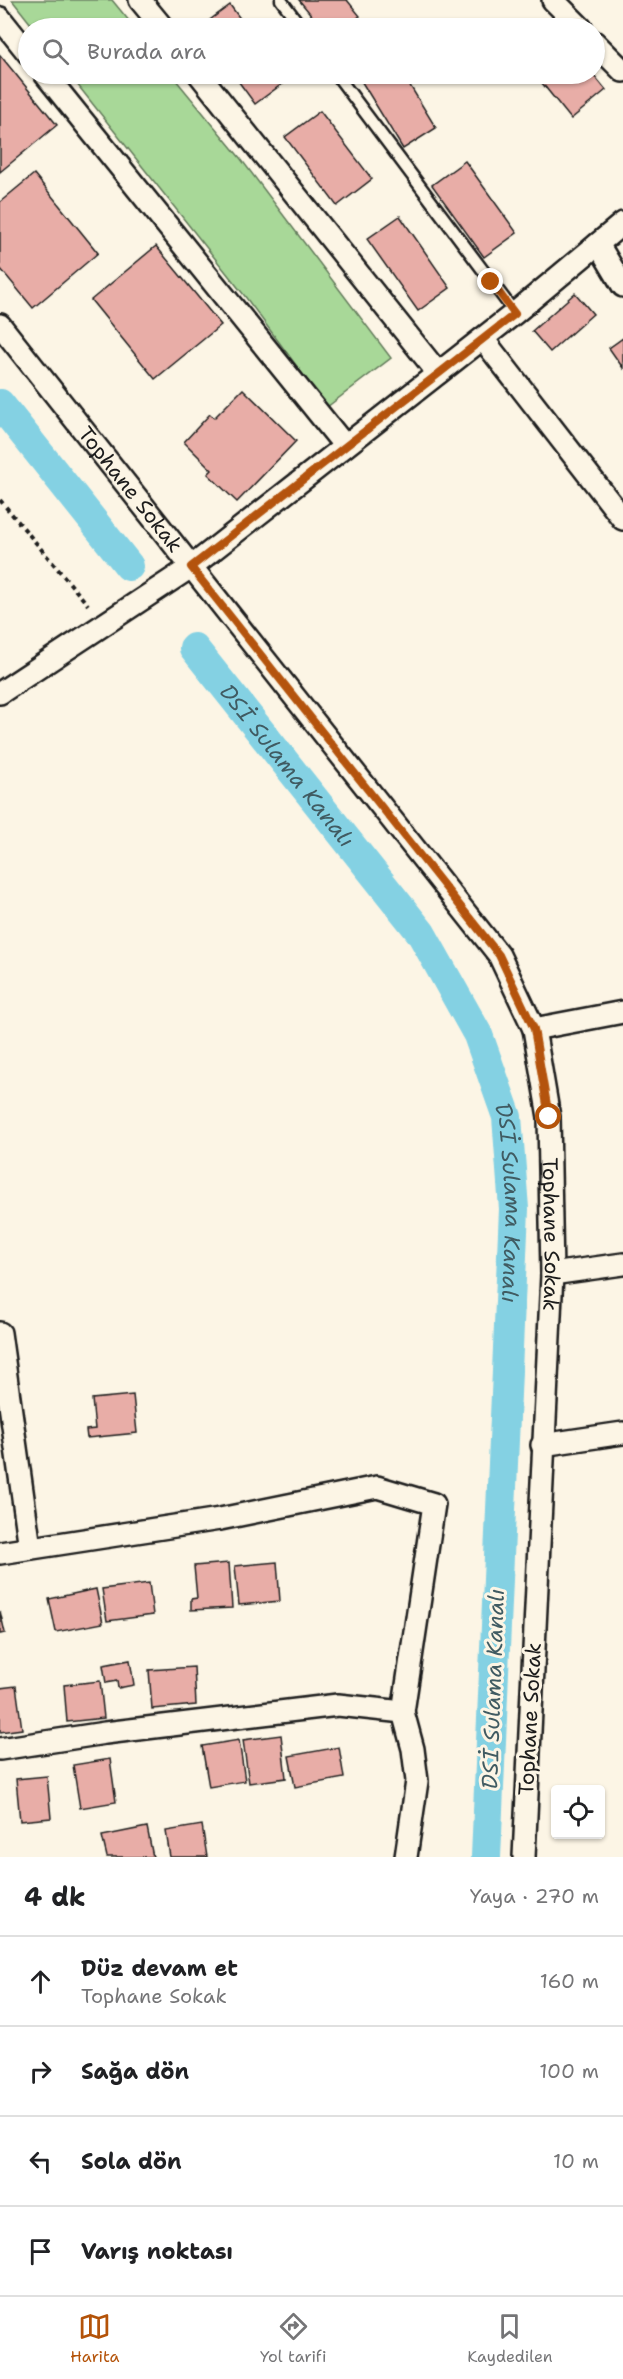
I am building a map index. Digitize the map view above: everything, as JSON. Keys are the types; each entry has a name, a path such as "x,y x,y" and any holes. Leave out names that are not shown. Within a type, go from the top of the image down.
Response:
{"street":[{"path":"140,0 154,18"},
{"path":"553,0 571,18"},
{"path":"0,18 18,40"},
{"path":"605,53 623,71"},
{"path":"53,84 345,446"},
{"path":"207,84 438,373"},
{"path":"0,693 191,567 515,314 623,223"},
{"path":"598,244 623,286"},
{"name":"Tophane Sokak","path":"0,325 499,955 534,1029 549,1117 552,1274 524,1857"},
{"path":"483,339 622,516"},
{"path":"534,1029 623,1012"},
{"path":"552,1274 623,1264"},
{"path":"0,1333 30,1548"},
{"path":"542,1445 623,1433"},
{"path":"0,1553 220,1519 377,1487 434,1504 403,1712 413,1749 417,1781 406,1857"},
{"path":"0,1749 105,1733 338,1705 403,1712"}],"lane":[{"path":"281,0 294,18"},
{"path":"343,84 515,314"}],"path":[{"path":"0,500 104,624"}],"green space":[{"path":"12,0 112,0 127,18 26,18"},
{"path":"77,84 179,84 241,159 391,358 327,407 244,295"}],"building":[{"path":"299,0 347,0 360,16 357,18 314,18"},
{"path":"230,5 240,18 212,18"},
{"path":"0,55 18,77 18,84 24,84 57,125 0,172"},
{"path":"240,84 282,84 255,104"},
{"path":"363,84 409,84 436,128 403,149"},
{"path":"543,84 601,84 606,90 571,119"},
{"path":"320,111 372,179 337,206 285,137"},
{"path":"465,161 517,233 484,257 432,185"},
{"path":"34,174 98,253 33,308 0,268 0,202"},
{"path":"400,216 450,288 418,311 367,239"},
{"path":"156,246 221,325 155,379 91,300"},
{"path":"575,293 593,314 550,352 532,331"},
{"path":"623,338 623,368 609,348"},
{"path":"243,389 296,441 237,502 208,474 212,470 184,442 210,414 214,418"},
{"path":"133,1395 137,1433 87,1438 86,1430 95,1429 92,1399"},
{"path":"277,1562 280,1601 239,1605 235,1566"},
{"path":"229,1563 232,1608 191,1610 191,1599 197,1598 194,1566"},
{"path":"149,1583 153,1615 107,1621 102,1589"},
{"path":"96,1589 103,1623 56,1632 49,1599"},
{"path":"0,1611 5,1633 0,1634"},
{"path":"130,1660 134,1685 118,1688 117,1681 106,1683 103,1665"},
{"path":"194,1667 196,1705 152,1709 149,1670"},
{"path":"100,1681 104,1718 67,1722 64,1685"},
{"path":"16,1686 22,1729 0,1732 0,1688"},
{"path":"281,1735 286,1778 249,1783 243,1740"},
{"path":"239,1740 245,1781 209,1787 202,1746"},
{"path":"339,1747 344,1778 295,1787 289,1756"},
{"path":"110,1759 116,1802 80,1808 73,1765"},
{"path":"47,1776 51,1818 20,1821 16,1779"},
{"path":"202,1825 207,1857 170,1857 166,1831"},
{"path":"147,1827 153,1857 107,1857 102,1836"}],"waterway":[{"name":"DSİ Sulama Kanalı","path":"0,404 129,566"},
{"name":"DSİ Sulama Kanalı","path":"194,648 421,933 478,1035 507,1117 514,1209 486,1857"}],"route":[{"path":"491,282 515,314 191,567 499,955 534,1029 549,1117"}]}
